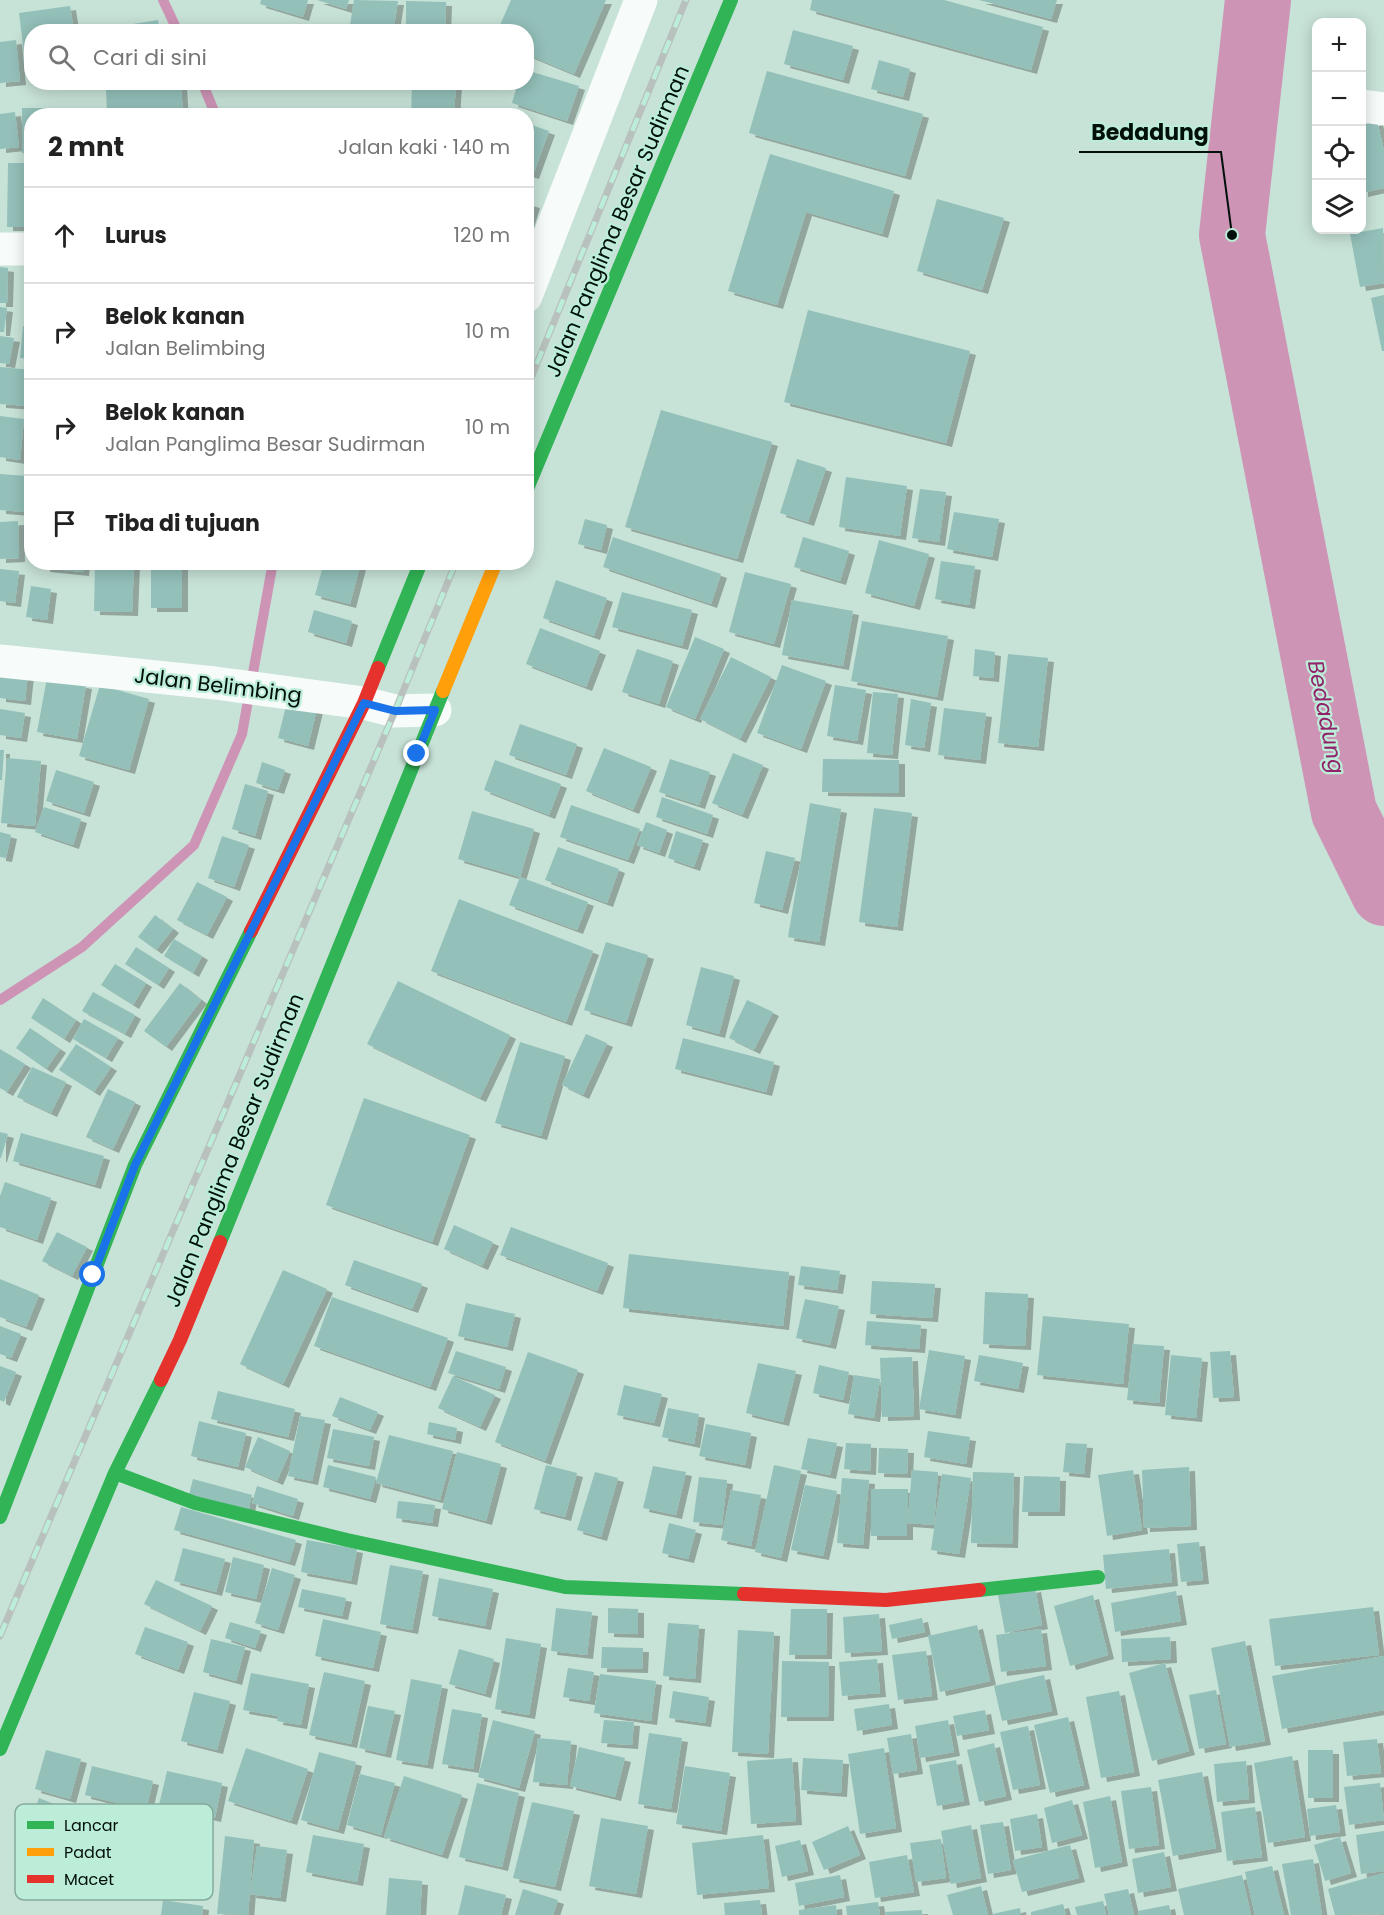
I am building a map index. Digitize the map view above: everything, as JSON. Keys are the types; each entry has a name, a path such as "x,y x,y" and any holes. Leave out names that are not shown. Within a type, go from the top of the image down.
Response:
{"street":[{"path":"534,275 641,0"},
{"name":"Jalan Panglima Besar Sudirman","path":"534,472 732,0"},
{"path":"1366,107 1384,109"},
{"path":"0,249 24,249"},
{"path":"0,1517 135,1165 364,703 418,570"},
{"name":"Jalan Panglima Besar Sudirman","path":"0,1749 115,1473 180,1340 493,570"},
{"name":"Jalan Belimbing","path":"0,661 214,683 364,703 395,711 435,710"},
{"path":"115,1473 195,1503 347,1540 565,1587 886,1600 1098,1577"}],"building":[{"path":"261,0 308,0 303,17 260,4"},
{"path":"317,0 349,0 346,9"},
{"path":"354,0 398,1 394,24 350,24"},
{"path":"511,0 606,0 574,74 534,57 534,24 500,24"},
{"path":"812,0 944,0 1043,27 1031,70 810,10"},
{"path":"979,0 1057,0 1051,19"},
{"path":"406,1 446,2 445,24 406,24"},
{"path":"70,6 73,24 24,24 24,53 19,13"},
{"path":"158,20 159,24 133,24"},
{"path":"793,30 853,46 843,80 784,64"},
{"path":"16,40 20,81 0,83 0,42"},
{"path":"879,60 910,69 903,97 871,89"},
{"path":"767,71 923,114 905,176 749,133"},
{"path":"534,72 579,86 567,121 534,110 534,108 512,103 516,90 534,90"},
{"path":"106,90 181,90 182,108 107,108"},
{"path":"412,90 456,90 454,108 411,108"},
{"path":"22,108 24,108 24,153 22,153"},
{"path":"15,112 19,147 0,149 0,114"},
{"path":"1377,121 1384,151 1384,188 1366,192 1366,126 1366,124"},
{"path":"534,126 549,131 534,172"},
{"path":"770,154 894,191 882,234 806,212 777,305 728,291"},
{"path":"8,163 24,163 24,227 7,227"},
{"path":"937,199 1004,218 982,290 917,271"},
{"path":"1383,228 1384,283 1360,287 1350,234 1366,234 1366,231"},
{"path":"0,267 8,268 7,303 0,303"},
{"path":"1384,295 1384,351 1382,351 1371,298"},
{"path":"0,307 7,308 4,332 0,332"},
{"path":"808,310 970,351 946,443 784,402"},
{"path":"23,326 24,358 20,358"},
{"path":"0,336 14,338 9,364 0,363"},
{"path":"0,367 24,369 24,406 0,404"},
{"path":"661,410 772,442 737,559 625,527"},
{"path":"0,416 24,419 20,460 0,457"},
{"path":"797,459 826,468 808,522 780,513"},
{"path":"0,474 24,476 24,512 0,510"},
{"path":"846,477 907,486 900,536 839,527"},
{"path":"920,489 946,492 939,542 912,538"},
{"path":"954,512 999,519 992,557 947,549"},
{"path":"585,519 607,525 601,550 578,544"},
{"path":"18,521 19,558 0,559 0,522"},
{"path":"613,537 721,574 711,604 603,567"},
{"path":"803,537 849,551 840,581 794,567"},
{"path":"879,540 929,554 914,606 865,593"},
{"path":"941,561 975,566 969,605 935,599"},
{"path":"0,569 19,571 15,603 0,601"},
{"path":"95,570 134,570 132,612 94,611"},
{"path":"151,570 182,570 182,608 151,608"},
{"path":"322,570 359,570 350,604 315,595"},
{"path":"745,572 791,584 774,644 729,632"},
{"path":"556,580 607,598 594,636 543,618"},
{"path":"31,586 51,589 47,620 26,617"},
{"path":"622,592 692,610 682,646 612,627"},
{"path":"792,600 853,611 843,666 782,655"},
{"path":"314,610 352,621 346,643 308,632"},
{"path":"862,621 948,636 937,697 851,681"},
{"path":"540,628 600,651 586,687 526,664"},
{"path":"695,637 724,649 695,719 666,707"},
{"path":"637,649 673,661 659,704 622,692"},
{"path":"975,649 995,652 993,678 973,676"},
{"path":"1008,654 1048,658 1038,747 998,743"},
{"path":"731,657 771,677 740,739 700,719"},
{"path":"782,665 826,681 801,749 757,733"},
{"path":"0,671 28,673 25,701 0,698"},
{"path":"47,678 86,685 77,739 37,732"},
{"path":"100,685 149,699 129,770 79,756"},
{"path":"835,685 866,690 857,741 827,736"},
{"path":"873,692 898,694 892,755 867,753"},
{"path":"911,699 931,703 924,748 905,745"},
{"path":"287,702 317,709 308,746 278,738"},
{"path":"944,708 986,713 980,760 938,755"},
{"path":"0,709 25,713 21,738 0,735"},
{"path":"520,724 577,744 566,775 509,755"},
{"path":"604,748 651,767 633,810 586,791"},
{"path":"0,750 4,750 2,780 0,780"},
{"path":"733,753 763,765 742,815 712,803"},
{"path":"7,758 41,761 35,826 1,823"},
{"path":"670,759 710,772 699,805 659,792"},
{"path":"823,759 899,760 899,793 822,792"},
{"path":"495,760 561,784 549,815 484,790"},
{"path":"262,762 285,770 278,790 256,783"},
{"path":"56,770 94,782 84,813 46,801"},
{"path":"245,784 268,791 255,836 232,829"},
{"path":"662,797 713,815 707,834 656,817"},
{"path":"810,803 841,809 819,942 788,937"},
{"path":"571,805 640,829 628,860 560,837"},
{"path":"44,807 81,819 73,845 35,832"},
{"path":"874,808 912,813 897,927 859,922"},
{"path":"472,811 534,829 520,877 458,859"},
{"path":"646,822 667,830 659,853 637,845"},
{"path":"676,831 703,840 694,867 668,858"},
{"path":"0,832 11,835 6,858 0,857"},
{"path":"222,836 249,845 234,887 208,878"},
{"path":"558,847 619,869 607,903 545,880"},
{"path":"766,851 795,858 782,910 754,903"},
{"path":"520,877 588,902 577,930 509,905"},
{"path":"197,882 227,897 207,935 177,920"},
{"path":"459,899 593,951 566,1022 431,971"},
{"path":"155,915 173,929 156,950 138,937"},
{"path":"174,939 202,956 193,973 164,956"},
{"path":"606,942 648,955 626,1023 584,1010"},
{"path":"136,947 169,968 158,985 125,964"},
{"path":"115,964 146,983 133,1005 101,985"},
{"path":"701,967 734,976 719,1034 686,1025"},
{"path":"398,981 510,1035 480,1098 367,1044"},
{"path":"180,983 201,1000 166,1047 144,1031"},
{"path":"93,992 135,1015 125,1034 82,1011"},
{"path":"43,998 76,1020 64,1039 31,1018"},
{"path":"747,1000 773,1012 754,1050 729,1038"},
{"path":"84,1019 118,1038 106,1058 73,1039"},
{"path":"30,1028 60,1049 46,1069 16,1048"},
{"path":"586,1034 607,1043 583,1095 562,1085"},
{"path":"683,1038 774,1062 766,1092 675,1069"},
{"path":"520,1042 565,1056 541,1136 495,1123"},
{"path":"76,1044 111,1067 94,1092 59,1070"},
{"path":"0,1049 25,1064 7,1092 0,1088"},
{"path":"32,1067 66,1082 51,1113 17,1097"},
{"path":"108,1089 135,1102 113,1149 86,1137"},
{"path":"364,1098 470,1135 432,1242 326,1205"},
{"path":"0,1132 8,1134 1,1158 0,1158"},
{"path":"21,1133 104,1156 95,1185 13,1161"},
{"path":"5,1182 51,1198 37,1240 0,1227 0,1196"},
{"path":"454,1225 493,1242 482,1266 444,1249"},
{"path":"511,1227 608,1263 597,1291 500,1255"},
{"path":"57,1232 87,1247 72,1276 42,1261"},
{"path":"629,1254 789,1272 783,1326 623,1308"},
{"path":"354,1260 422,1284 412,1309 345,1285"},
{"path":"801,1266 840,1271 837,1290 798,1285"},
{"path":"283,1270 327,1289 283,1384 240,1364"},
{"path":"0,1279 39,1295 26,1327 0,1317"},
{"path":"872,1281 935,1284 932,1318 870,1314"},
{"path":"985,1292 1028,1294 1025,1346 983,1344"},
{"path":"332,1297 448,1338 430,1387 314,1346"},
{"path":"805,1299 839,1306 830,1345 796,1338"},
{"path":"466,1303 515,1314 507,1347 458,1336"},
{"path":"1043,1316 1129,1324 1123,1384 1037,1375"},
{"path":"867,1321 921,1325 919,1349 865,1345"},
{"path":"0,1326 21,1334 11,1358 0,1354"},
{"path":"1133,1344 1164,1346 1159,1403 1127,1400"},
{"path":"929,1350 965,1356 955,1415 919,1409"},
{"path":"456,1351 506,1367 499,1389 448,1373"},
{"path":"1230,1351 1234,1397 1213,1398 1210,1352"},
{"path":"528,1352 578,1370 545,1461 495,1442"},
{"path":"979,1355 1023,1363 1018,1389 974,1381"},
{"path":"1171,1355 1202,1358 1196,1418 1165,1415"},
{"path":"912,1357 914,1416 882,1417 880,1358"},
{"path":"758,1363 796,1371 783,1422 746,1413"},
{"path":"819,1365 849,1372 843,1400 813,1393"},
{"path":"0,1366 16,1372 4,1402 0,1400"},
{"path":"854,1375 880,1379 874,1418 848,1414"},
{"path":"453,1376 495,1395 480,1427 438,1408"},
{"path":"624,1385 662,1394 654,1423 617,1415"},
{"path":"218,1391 295,1409 288,1437 211,1419"},
{"path":"340,1397 378,1412 370,1430 332,1416"},
{"path":"668,1408 699,1414 694,1444 662,1437"},
{"path":"300,1416 325,1420 312,1481 288,1476"},
{"path":"199,1421 246,1433 238,1467 191,1456"},
{"path":"429,1422 457,1428 455,1440 427,1434"},
{"path":"706,1424 751,1433 745,1465 699,1456"},
{"path":"333,1429 374,1437 369,1466 327,1458"},
{"path":"928,1431 970,1437 966,1464 924,1457"},
{"path":"389,1435 453,1451 440,1500 376,1483"},
{"path":"258,1437 290,1451 277,1481 245,1467"},
{"path":"808,1438 837,1443 830,1475 801,1469"},
{"path":"846,1443 871,1444 870,1471 844,1469"},
{"path":"1066,1443 1087,1444 1084,1474 1063,1472"},
{"path":"879,1448 908,1449 907,1474 878,1473"},
{"path":"457,1452 501,1464 486,1521 442,1509"},
{"path":"328,1465 376,1477 370,1499 323,1487"},
{"path":"546,1465 577,1473 565,1517 534,1509"},
{"path":"774,1465 801,1471 781,1558 755,1552"},
{"path":"653,1466 686,1472 676,1515 643,1508"},
{"path":"1189,1467 1191,1526 1144,1528 1142,1470"},
{"path":"912,1470 938,1472 934,1525 907,1523 907,1536 871,1536 871,1489 908,1489 908,1519"},
{"path":"1133,1470 1142,1530 1107,1536 1098,1475"},
{"path":"595,1472 618,1478 601,1537 577,1530"},
{"path":"973,1472 1014,1473 1012,1544 971,1543"},
{"path":"942,1474 971,1478 959,1554 931,1550"},
{"path":"1024,1476 1060,1477 1059,1512 1022,1512"},
{"path":"699,1477 727,1480 722,1525 693,1522"},
{"path":"842,1478 869,1480 863,1545 837,1543"},
{"path":"193,1479 252,1495 248,1512 189,1495"},
{"path":"805,1485 837,1491 823,1556 791,1550"},
{"path":"257,1486 298,1499 293,1516 252,1503"},
{"path":"731,1490 761,1495 751,1546 721,1540"},
{"path":"398,1501 435,1505 432,1523 396,1518"},
{"path":"181,1507 296,1540 289,1562 174,1530"},
{"path":"669,1523 696,1530 688,1559 662,1553"},
{"path":"307,1540 357,1549 351,1581 301,1572"},
{"path":"1199,1542 1203,1580 1181,1582 1177,1544"},
{"path":"183,1548 225,1559 216,1592 174,1581"},
{"path":"1169,1549 1172,1582 1106,1589 1103,1555"},
{"path":"233,1557 264,1565 256,1599 225,1592"},
{"path":"390,1565 423,1571 412,1630 380,1624"},
{"path":"272,1568 295,1575 278,1630 255,1623"},
{"path":"439,1578 493,1589 485,1626 432,1616"},
{"path":"156,1580 212,1606 200,1631 144,1604"},
{"path":"1035,1588 1042,1625 1005,1633 998,1595"},
{"path":"302,1589 346,1598 342,1616 298,1607"},
{"path":"1176,1591 1181,1621 1115,1632 1111,1603"},
{"path":"1093,1595 1108,1655 1070,1666 1054,1606"},
{"path":"1373,1607 1379,1655 1275,1666 1269,1619"},
{"path":"556,1608 592,1612 587,1655 551,1651"},
{"path":"608,1608 638,1609 638,1634 608,1633"},
{"path":"791,1609 827,1609 826,1655 789,1655"},
{"path":"879,1614 882,1651 845,1653 843,1617"},
{"path":"922,1618 925,1632 892,1639 889,1625"},
{"path":"323,1619 381,1632 373,1668 315,1656"},
{"path":"230,1622 261,1631 255,1648 225,1638"},
{"path":"668,1623 699,1625 695,1679 663,1676"},
{"path":"977,1625 990,1681 940,1692 928,1636"},
{"path":"145,1627 188,1642 178,1670 135,1654"},
{"path":"1041,1629 1046,1666 1001,1672 996,1635"},
{"path":"738,1630 774,1632 768,1754 732,1752"},
{"path":"1170,1637 1171,1659 1122,1662 1121,1639"},
{"path":"506,1638 541,1644 529,1715 495,1709"},
{"path":"211,1639 245,1647 236,1681 203,1672"},
{"path":"1245,1641 1265,1741 1230,1747 1211,1648"},
{"path":"602,1647 643,1648 642,1669 601,1668"},
{"path":"459,1649 494,1659 485,1694 449,1684"},
{"path":"926,1651 932,1696 898,1700 892,1655"},
{"path":"1384,1656 1384,1710 1282,1729 1272,1676"},
{"path":"877,1659 880,1693 842,1696 839,1662"},
{"path":"782,1661 829,1662 828,1717 781,1717"},
{"path":"1165,1663 1189,1751 1152,1761 1129,1673"},
{"path":"568,1668 594,1672 589,1701 563,1697"},
{"path":"324,1672 365,1681 351,1744 309,1735"},
{"path":"251,1673 309,1684 301,1725 277,1721 278,1716 243,1710"},
{"path":"600,1674 656,1681 651,1721 594,1713"},
{"path":"1044,1675 1052,1711 1002,1721 994,1686"},
{"path":"411,1679 442,1685 427,1765 396,1760"},
{"path":"1216,1690 1226,1744 1199,1749 1189,1695"},
{"path":"673,1691 709,1697 705,1723 669,1718"},
{"path":"1119,1691 1134,1772 1101,1778 1086,1697"},
{"path":"194,1692 230,1701 217,1750 181,1741"},
{"path":"889,1704 892,1725 857,1731 854,1709"},
{"path":"368,1706 395,1711 385,1754 359,1748"},
{"path":"452,1709 482,1714 473,1769 442,1764"},
{"path":"985,1710 989,1730 957,1736 953,1716"},
{"path":"1068,1717 1084,1785 1050,1793 1034,1725"},
{"path":"493,1720 535,1731 519,1788 478,1777"},
{"path":"604,1720 634,1722 632,1745 601,1743"},
{"path":"948,1720 954,1752 920,1758 915,1726"},
{"path":"1028,1726 1040,1785 1013,1790 1000,1732"},
{"path":"649,1733 682,1738 671,1809 638,1804"},
{"path":"911,1734 917,1770 893,1774 887,1738"},
{"path":"538,1738 571,1741 567,1785 533,1782"},
{"path":"1377,1739 1381,1773 1347,1776 1343,1742"},
{"path":"994,1743 1006,1796 979,1802 967,1750"},
{"path":"579,1747 625,1758 615,1797 570,1786"},
{"path":"246,1748 308,1769 291,1821 228,1801"},
{"path":"884,1748 896,1828 860,1834 848,1754"},
{"path":"46,1750 81,1759 70,1799 35,1789"},
{"path":"1308,1750 1333,1750 1333,1798 1308,1798"},
{"path":"319,1752 356,1762 338,1830 301,1820"},
{"path":"1292,1756 1305,1837 1268,1843 1254,1763"},
{"path":"792,1758 796,1821 751,1824 747,1761"},
{"path":"803,1758 843,1760 841,1793 801,1790"},
{"path":"956,1760 964,1801 937,1806 929,1765"},
{"path":"1246,1761 1249,1799 1217,1802 1214,1764"},
{"path":"92,1766 153,1781 147,1804 122,1804 85,1795"},
{"path":"685,1766 730,1773 721,1831 676,1824"},
{"path":"167,1771 222,1783 215,1818 213,1818 213,1804 159,1804"},
{"path":"1202,1772 1216,1848 1173,1856 1158,1780"},
{"path":"360,1774 395,1783 381,1835 347,1825"},
{"path":"404,1776 462,1795 442,1855 384,1837"},
{"path":"477,1783 519,1793 502,1867 459,1857"},
{"path":"1380,1783 1384,1820 1349,1825 1344,1787"},
{"path":"1151,1787 1159,1845 1129,1849 1121,1791"},
{"path":"1110,1796 1122,1862 1095,1868 1083,1802"},
{"path":"39,1798 54,1804 37,1804"},
{"path":"1072,1800 1082,1835 1052,1843 1044,1808"},
{"path":"532,1802 574,1811 555,1887 513,1878"},
{"path":"1336,1805 1340,1832 1310,1836 1307,1809"},
{"path":"1255,1807 1262,1857 1227,1861 1221,1812"},
{"path":"1037,1814 1042,1847 1015,1851 1010,1819"},
{"path":"601,1818 648,1826 636,1894 589,1886"},
{"path":"1003,1822 1011,1870 988,1874 980,1825"},
{"path":"971,1825 981,1878 951,1884 941,1831"},
{"path":"848,1826 860,1855 824,1870 812,1842"},
{"path":"1384,1831 1384,1871 1361,1874 1356,1835"},
{"path":"313,1835 364,1844 357,1882 306,1872"},
{"path":"763,1835 769,1888 697,1895 692,1843"},
{"path":"225,1836 254,1840 248,1915 217,1914"},
{"path":"1340,1837 1351,1873 1325,1881 1314,1845"},
{"path":"941,1839 946,1878 916,1882 910,1843"},
{"path":"800,1840 808,1871 782,1877 775,1846"},
{"path":"1070,1845 1079,1878 1022,1892 1013,1860"},
{"path":"257,1846 287,1850 280,1898 250,1894"},
{"path":"1164,1852 1171,1887 1138,1893 1132,1859"},
{"path":"907,1855 914,1892 875,1898 869,1862"},
{"path":"1313,1859 1322,1915 1291,1915 1282,1864"},
{"path":"1272,1866 1284,1915 1255,1915 1245,1872"},
{"path":"1384,1873 1384,1914 1335,1915 1328,1889"},
{"path":"840,1875 844,1897 799,1906 795,1883"},
{"path":"1242,1875 1251,1915 1184,1915 1178,1889"},
{"path":"389,1878 422,1881 420,1915 386,1915"},
{"path":"465,1885 506,1895 501,1915 458,1915"},
{"path":"981,1886 988,1915 953,1915 947,1895"},
{"path":"523,1889 558,1900 553,1915 515,1915"},
{"path":"1128,1889 1134,1915 1109,1915 1104,1894"},
{"path":"163,1900 203,1906 202,1915 161,1915"},
{"path":"760,1900 762,1915 725,1915 724,1903"},
{"path":"1103,1901 1106,1915 1077,1915 1075,1907"},
{"path":"878,1902 880,1915 847,1915 846,1906"},
{"path":"1063,1904 1066,1915 1031,1915 1031,1912"},
{"path":"836,1905 837,1915 799,1915 799,1910"},
{"path":"1169,1905 1171,1915 1139,1915 1138,1911"},
{"path":"1020,1908 1021,1915 992,1915 992,1914"},
{"path":"922,1910 922,1915 886,1915 885,1912"}],"waterway":[{"path":"163,0 174,24"},
{"name":"Bedadung","path":"1258,0 1232,235 1344,812 1384,893"},
{"path":"205,90 213,108"},
{"path":"0,1000 82,947 194,845 242,734 272,570"}],"railway":[{"path":"534,370 686,0"},
{"path":"0,1636 395,711 453,570"}],"traffic: fast":[{"path":"534,472 731,0"},
{"path":"378,668 418,570"},
{"path":"220,1242 443,691"},
{"path":"0,1517 135,1165 251,931"},
{"path":"0,1749 115,1473 161,1380"},
{"path":"115,1473 195,1503 347,1540 565,1587 744,1594"},
{"path":"979,1590 1098,1577"}],"traffic: slow":[{"path":"443,691 493,570"}],"traffic: jam":[{"path":"251,931 364,703 378,668"},
{"path":"161,1380 220,1242"},
{"path":"744,1594 886,1600 979,1590"}],"place":[{"name":"Bedadung","path":"1232,235"}],"route":[{"path":"93,1275 135,1165 364,703 395,711 435,710 417,754"}]}
